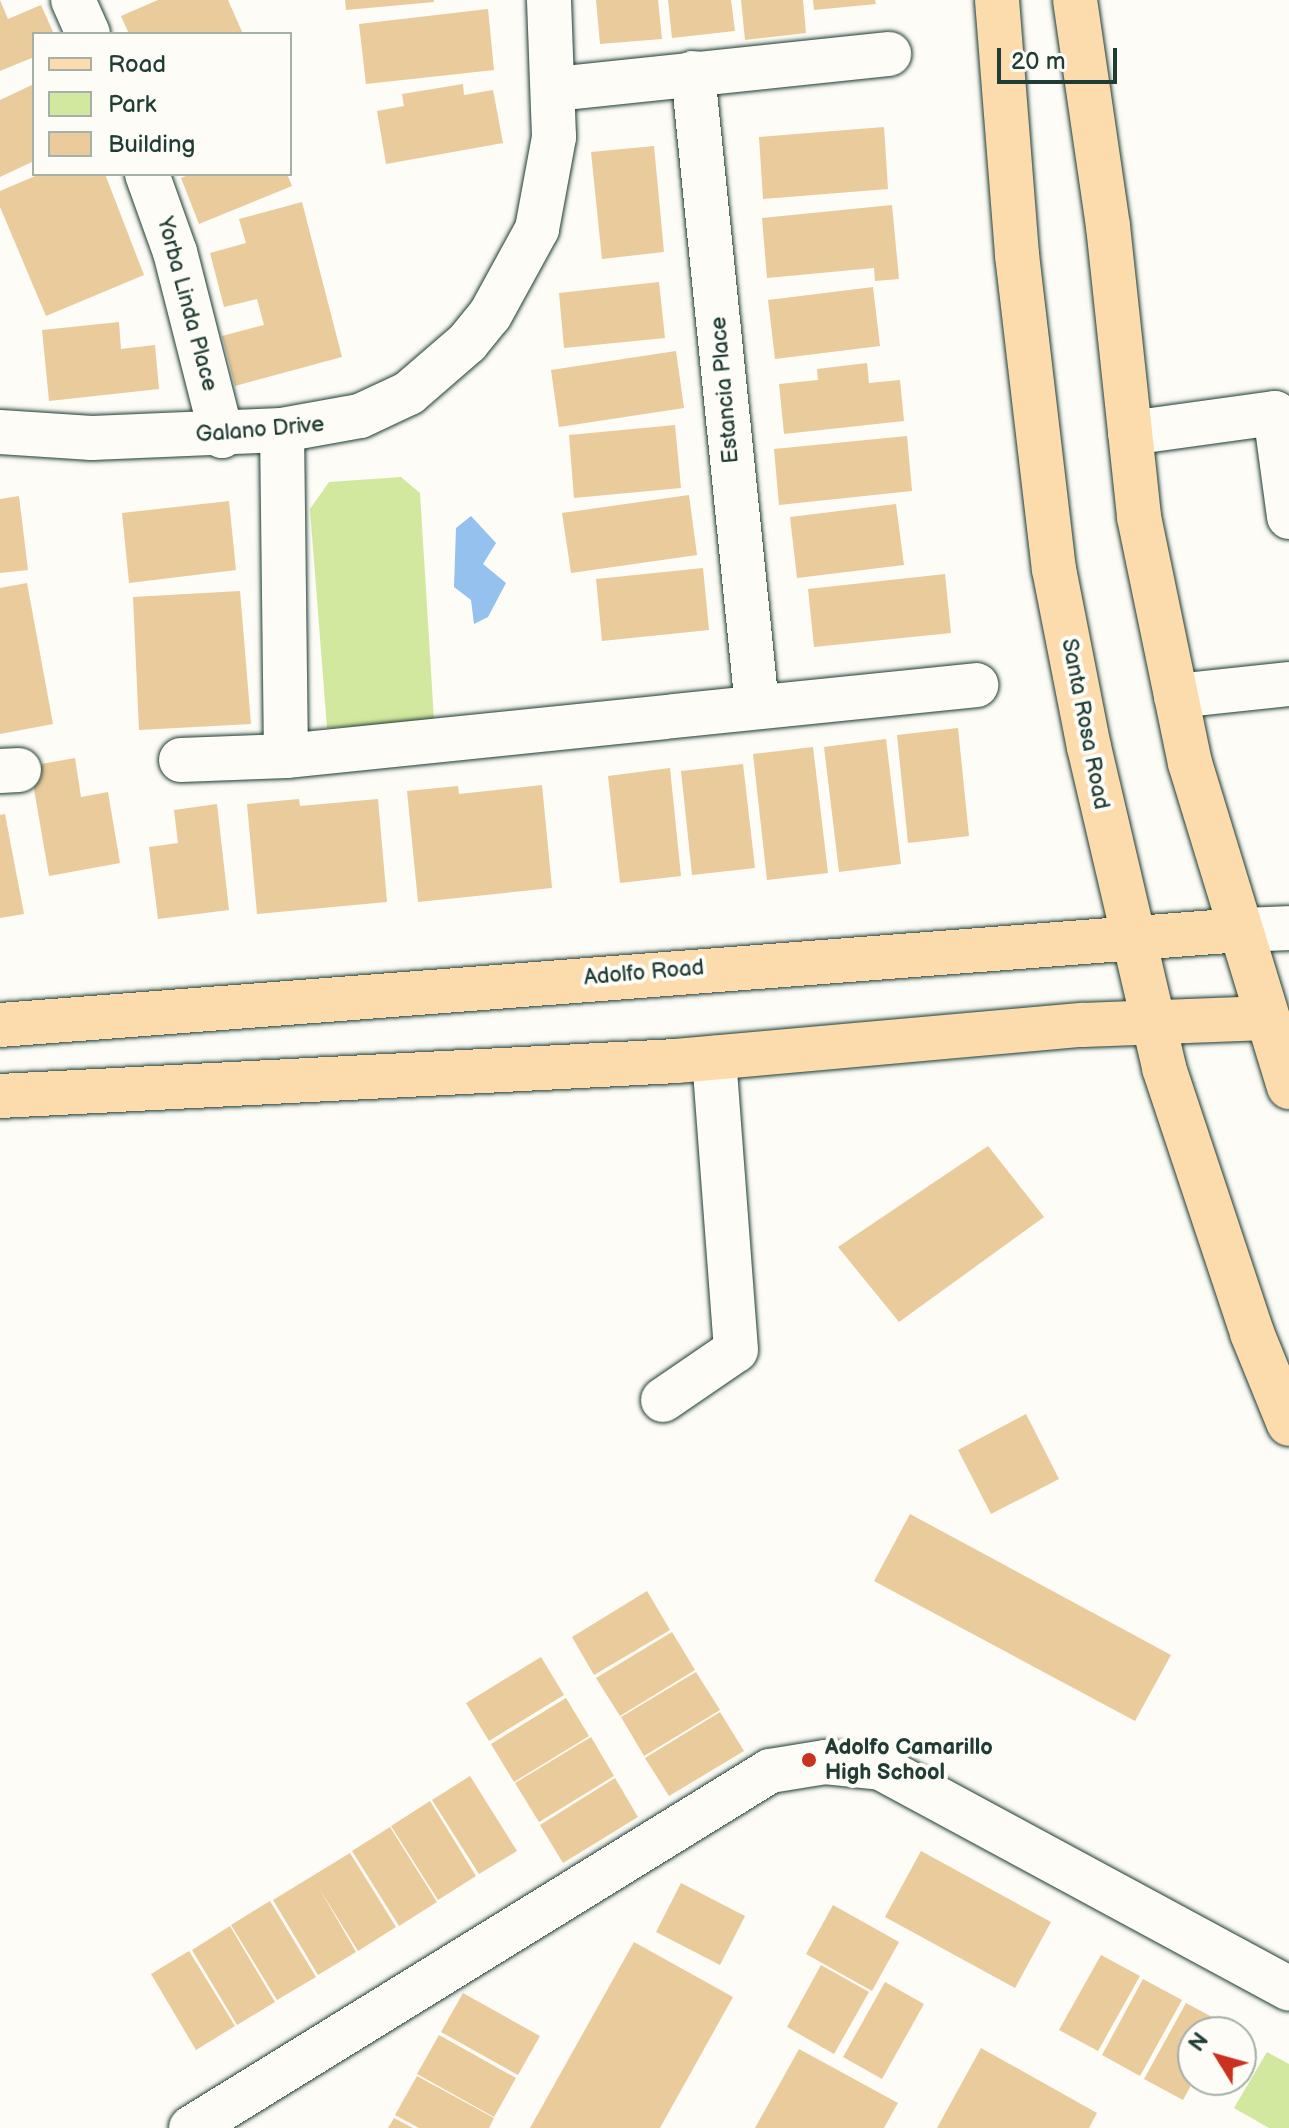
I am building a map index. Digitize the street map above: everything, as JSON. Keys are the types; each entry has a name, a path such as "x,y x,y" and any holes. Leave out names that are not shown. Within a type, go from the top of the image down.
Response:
{"main road":[{"name":"Santa Rosa Road","path":"997,0 1017,255 1054,569 1130,936 1153,1024 1204,1195 1289,1424"},
{"path":"1075,0 1108,226 1139,517 1190,763 1240,930 1278,1017 1289,1087"},
{"name":"Adolfo Road","path":"0,1025 1130,936 1240,930"},
{"path":"0,1096 714,1058 976,1033 1278,1017"}],"street":[{"path":"73,0 87,32"},
{"name":"Galano Drive","path":"0,432 92,438 222,436 282,430 360,416 409,393 483,324 510,285 537,229 548,188 555,89 549,0"},
{"path":"555,89 889,54"},
{"name":"Estancia Place","path":"693,73 757,706"},
{"name":"Yorba Linda Place","path":"148,176 175,252 222,436"},
{"path":"1130,433 1282,413 1289,517"},
{"path":"282,430 286,756"},
{"path":"1176,696 1289,684"},
{"path":"181,760 286,756 976,685"},
{"name":"Adolfo Road","path":"1240,930 1289,928"},
{"path":"663,1400 736,1350 714,1058"},
{"path":"191,2128 770,1771 825,1762 881,1768 1289,1989"}],"green space":[{"path":"401,477 420,493 434,720 327,728 310,509 329,482"},
{"path":"1267,2052 1289,2064 1289,2128 1269,2128 1234,2108 1241,2096 1257,2096 1257,2069"}],"water":[{"path":"471,516 496,543 483,564 506,583 488,617 474,624 471,600 454,587 456,528"}],"building":[{"path":"0,0 8,19 41,5 53,32 32,32 32,58 0,71"},
{"path":"158,0 228,0 242,32 128,32 121,16"},
{"path":"345,0 434,0 434,2 346,10"},
{"path":"596,0 658,0 662,39 600,44"},
{"path":"668,0 731,0 735,31 672,38"},
{"path":"741,0 803,0 806,33 745,40"},
{"path":"813,0 875,0 876,4 814,10"},
{"path":"488,9 494,70 366,84 359,24"},
{"path":"463,84 464,95 493,90 503,143 386,164 377,111 404,106 402,94"},
{"path":"32,85 32,162 0,177 0,100"},
{"path":"884,127 888,189 763,199 759,137"},
{"path":"654,146 664,252 602,259 591,152"},
{"path":"35,176 106,176 144,275 46,316 0,207 0,191"},
{"path":"288,176 292,186 199,224 181,178"},
{"path":"302,202 342,357 235,386 222,336 264,325 257,299 224,307 210,253 246,243 239,219"},
{"path":"892,205 899,279 875,281 874,268 767,278 762,218"},
{"path":"659,282 665,338 564,348 559,293"},
{"path":"873,287 880,346 775,359 768,300"},
{"path":"119,322 121,349 155,345 159,389 49,401 42,330"},
{"path":"676,351 684,408 559,427 551,370"},
{"path":"867,363 869,383 900,380 904,421 784,434 779,384 818,380 817,369"},
{"path":"675,425 681,488 574,498 569,435"},
{"path":"907,436 912,491 779,505 774,449"},
{"path":"689,495 697,555 571,573 562,513"},
{"path":"19,496 28,570 0,573 0,499"},
{"path":"229,501 236,570 129,583 122,513"},
{"path":"896,504 904,565 797,578 790,517"},
{"path":"703,568 709,630 602,641 596,579"},
{"path":"945,574 951,633 814,647 808,589"},
{"path":"27,583 53,724 0,734 0,588"},
{"path":"240,591 251,724 139,730 133,597"},
{"path":"958,728 969,836 908,843 897,735"},
{"path":"886,739 901,864 839,872 824,747"},
{"path":"813,747 828,873 767,880 753,754"},
{"path":"75,758 81,797 108,792 120,863 49,876 30,766"},
{"path":"743,764 755,868 692,875 681,771"},
{"path":"670,768 681,876 620,883 608,776"},
{"path":"542,785 552,888 418,902 407,791 458,786 459,794"},
{"path":"299,799 300,806 378,799 387,902 257,914 247,804"},
{"path":"217,804 229,910 158,919 149,847 178,843 174,810"},
{"path":"5,814 24,914 0,918 0,815"},
{"path":"988,1146 1044,1217 899,1322 838,1247"},
{"path":"1026,1414 1059,1479 991,1514 958,1450"},
{"path":"910,1514 1171,1655 1135,1721 874,1581"},
{"path":"647,1591 670,1630 594,1675 572,1637"},
{"path":"672,1632 695,1670 620,1716 596,1678"},
{"path":"541,1657 564,1695 489,1741 466,1703"},
{"path":"696,1672 720,1710 644,1756 621,1717"},
{"path":"566,1698 589,1736 514,1782 491,1744"},
{"path":"720,1712 744,1751 669,1796 645,1758"},
{"path":"591,1737 614,1776 539,1822 515,1783"},
{"path":"470,1776 517,1851 479,1874 432,1800"},
{"path":"615,1778 638,1817 563,1863 540,1825"},
{"path":"430,1801 476,1876 438,1900 391,1826"},
{"path":"390,1827 437,1902 399,1926 352,1851"},
{"path":"921,1851 1051,1922 1015,1988 885,1917"},
{"path":"350,1853 396,1927 358,1951 319,1888 356,1952 318,1975 273,1900"},
{"path":"681,1883 745,1916 720,1965 656,1932"},
{"path":"270,1901 316,1977 277,2000 231,1925"},
{"path":"833,1905 899,1942 872,1991 806,1954"},
{"path":"230,1926 275,2002 237,2025 192,1950"},
{"path":"634,1942 733,1997 660,2128 530,2128"},
{"path":"189,1951 235,2026 196,2050 151,1974"},
{"path":"1101,1955 1140,1976 1098,2051 1059,2030"},
{"path":"821,1965 869,1992 834,2054 787,2027"},
{"path":"1143,1979 1182,2000 1140,2076 1102,2055"},
{"path":"885,1982 924,2004 882,2079 843,2057"},
{"path":"463,1993 540,2036 518,2075 441,2032"},
{"path":"1186,2003 1210,2016 1179,2016"},
{"path":"1177,2019 1177,2096 1185,2096 1183,2100 1144,2079"},
{"path":"439,2035 516,2078 494,2117 417,2074"},
{"path":"981,2048 1097,2113 1089,2128 937,2128"},
{"path":"799,2049 898,2103 884,2128 755,2128"},
{"path":"417,2076 494,2118 489,2128 419,2128 395,2115"},
{"path":"394,2118 413,2128 388,2128"}],"place":[{"name":"Adolfo Camarillo High School","path":"809,1760"}]}
